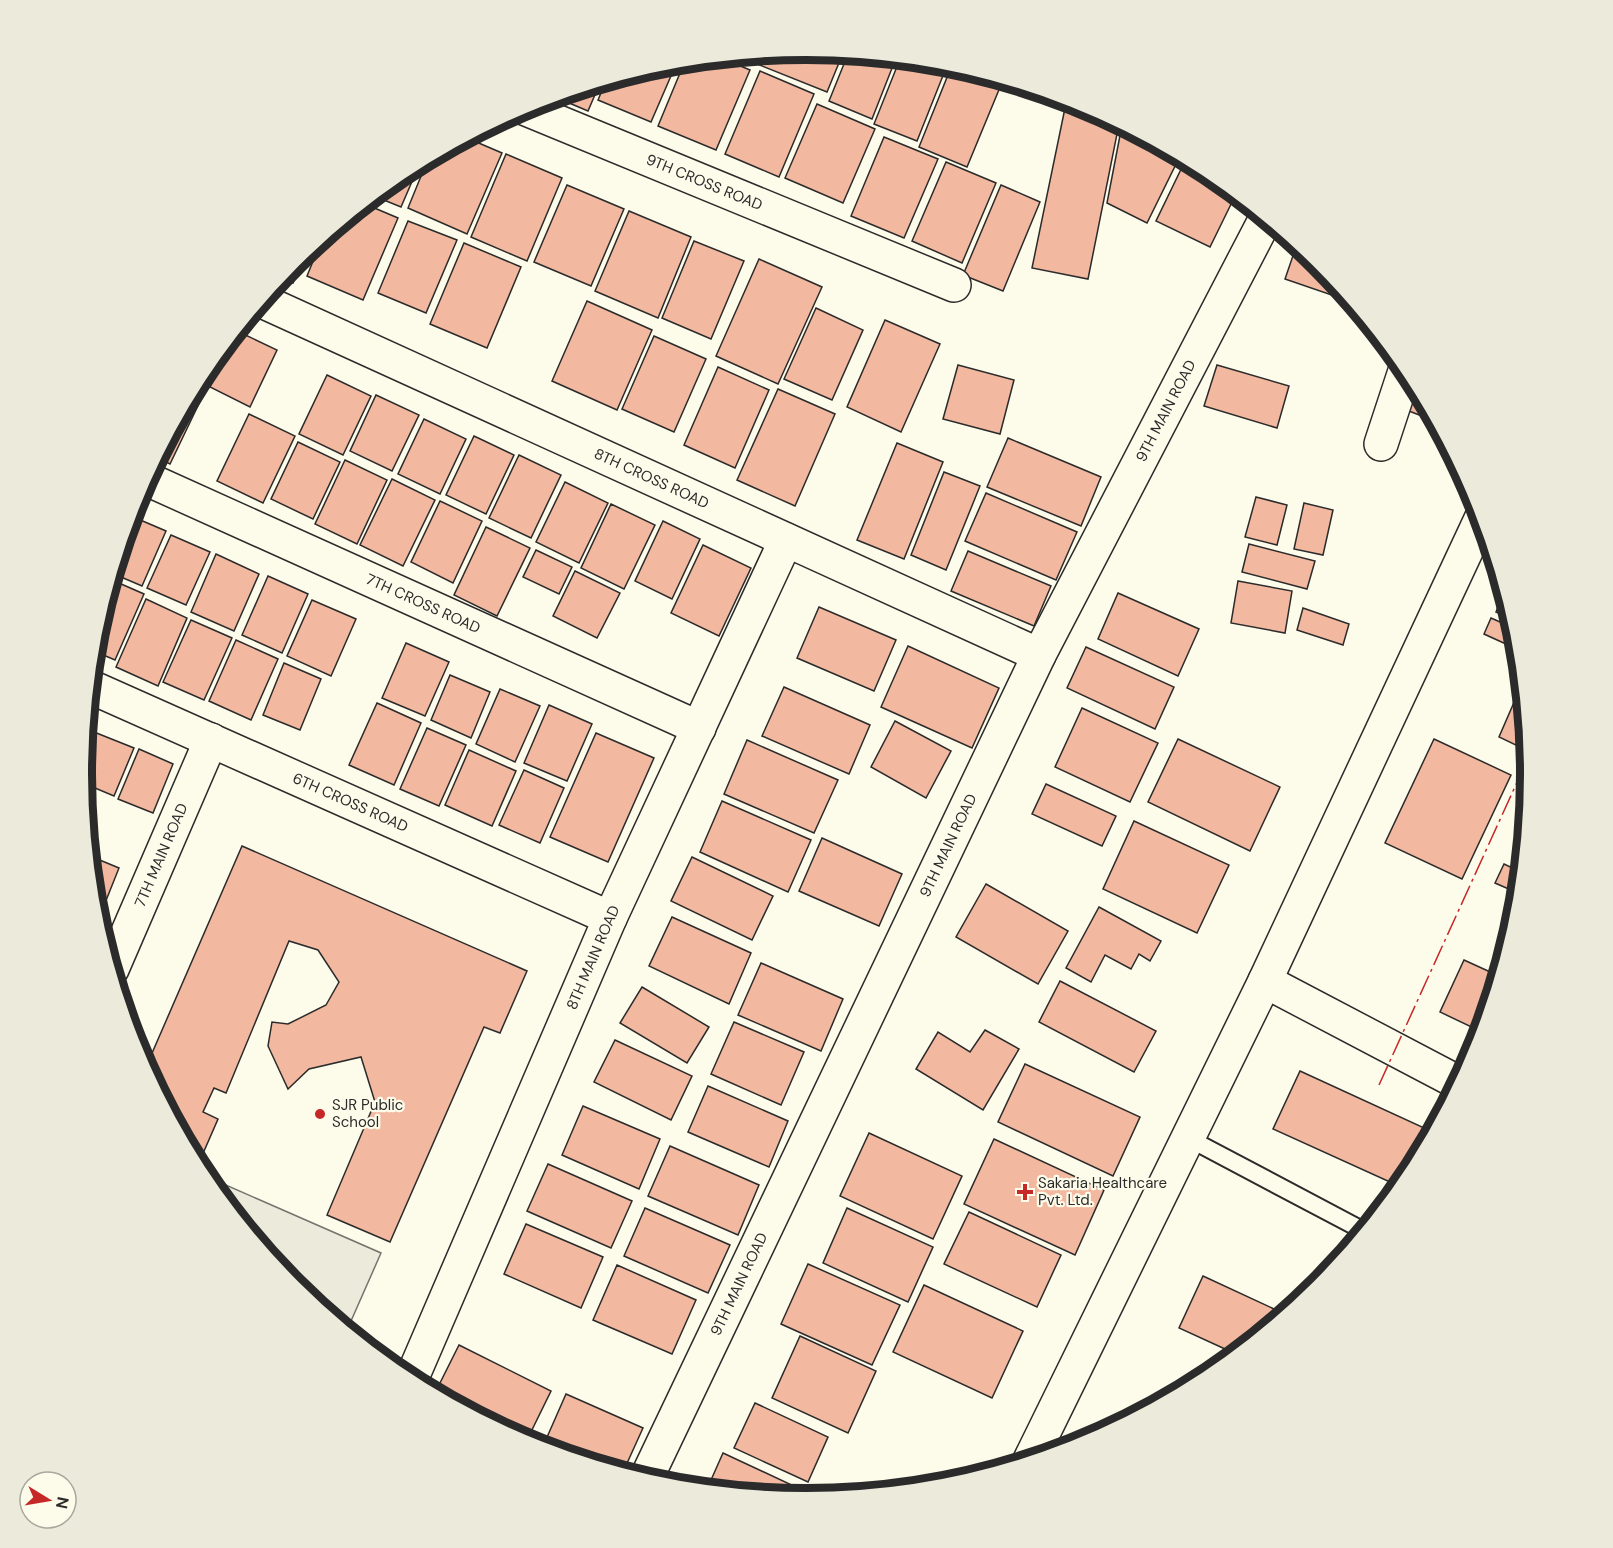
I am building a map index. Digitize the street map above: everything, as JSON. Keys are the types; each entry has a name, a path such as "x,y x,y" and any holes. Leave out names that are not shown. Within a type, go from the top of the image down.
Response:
{"street":[{"name":"9TH CROSS ROAD","path":"536,113 954,285"},
{"name":"9TH MAIN ROAD","path":"650,1470 1039,655 1262,225"},
{"name":"8TH CROSS ROAD","path":"269,304 1039,655"},
{"path":"1381,444 1402,380"},
{"name":"7TH CROSS ROAD","path":"155,483 699,728"},
{"path":"1035,1450 1265,981 1477,528"},
{"name":"8TH MAIN ROAD","path":"415,1371 610,918 786,540"},
{"name":"6TH CROSS ROAD","path":"98,690 610,918"},
{"name":"7TH MAIN ROAD","path":"117,958 211,740"},
{"path":"1265,981 1452,1079"}],"lane":[{"path":"1188,1138 1358,1228"}],"shaded area":[{"path":"222,1183 381,1253 350,1323 302,1279 270,1245"}],"building":[{"path":"806,60 840,61 827,92 753,63"},
{"path":"845,62 893,65 872,119 829,101"},
{"path":"736,64 750,70 716,150 658,126 681,72"},
{"path":"897,66 944,74 917,141 874,124"},
{"path":"760,71 814,94 779,177 725,154"},
{"path":"672,73 651,122 598,100 602,90"},
{"path":"948,74 1000,87 967,167 919,147"},
{"path":"596,92 588,111 566,102"},
{"path":"817,104 875,129 843,203 785,178"},
{"path":"1065,109 1117,132 1088,279 1032,268"},
{"path":"1120,133 1176,164 1147,223 1107,203"},
{"path":"884,137 938,159 904,238 851,216"},
{"path":"476,142 502,153 467,234 408,208 422,173 450,156"},
{"path":"506,154 562,178 527,261 471,237"},
{"path":"946,162 996,183 962,263 912,241"},
{"path":"1182,167 1232,202 1210,247 1156,221"},
{"path":"414,178 401,207 383,200"},
{"path":"567,185 624,209 591,286 534,262"},
{"path":"1001,185 1040,202 1003,291 963,275"},
{"path":"373,207 398,218 363,300 307,276 315,257"},
{"path":"629,211 691,237 658,318 595,291"},
{"path":"408,221 457,240 426,313 378,293"},
{"path":"694,241 744,261 711,339 662,318"},
{"path":"464,243 521,267 487,348 430,324"},
{"path":"1294,253 1337,297 1285,279"},
{"path":"759,259 822,287 778,384 716,356"},
{"path":"587,301 652,330 617,410 552,381"},
{"path":"816,308 863,330 832,400 784,379"},
{"path":"885,320 940,344 901,432 847,407"},
{"path":"244,334 277,350 250,407 210,387 219,369"},
{"path":"654,336 706,359 674,432 622,409"},
{"path":"958,365 1014,380 1000,434 943,419"},
{"path":"1217,365 1289,386 1277,428 1204,406"},
{"path":"718,367 769,390 735,468 684,445"},
{"path":"327,375 371,396 343,455 299,434"},
{"path":"778,389 835,414 795,506 737,480"},
{"path":"1408,389 1425,417 1401,408"},
{"path":"204,393 170,464 165,461 166,458"},
{"path":"376,395 419,415 392,471 350,451"},
{"path":"249,414 295,436 263,503 217,481"},
{"path":"424,419 466,439 440,494 398,474"},
{"path":"474,436 514,455 486,514 446,495"},
{"path":"1008,438 1101,477 1081,526 987,487"},
{"path":"298,442 340,462 313,519 271,499"},
{"path":"897,443 943,462 904,559 857,540"},
{"path":"519,455 561,475 531,538 489,518"},
{"path":"345,460 387,480 357,544 315,524"},
{"path":"944,472 980,486 946,570 911,555"},
{"path":"392,479 435,500 403,566 360,545"},
{"path":"565,482 608,503 579,563 536,542"},
{"path":"986,493 1077,532 1056,580 965,541"},
{"path":"1256,497 1287,505 1277,545 1245,537"},
{"path":"440,501 482,521 453,583 411,562"},
{"path":"1304,503 1333,510 1323,555 1294,549"},
{"path":"611,504 655,525 624,589 581,568"},
{"path":"140,520 166,531 142,586 121,577"},
{"path":"663,521 700,539 672,599 635,581"},
{"path":"486,527 530,548 497,616 454,595"},
{"path":"171,535 210,552 186,605 147,588"},
{"path":"1249,544 1315,561 1307,589 1242,572"},
{"path":"703,545 751,568 719,636 671,613"},
{"path":"536,550 572,567 559,594 523,577"},
{"path":"968,551 1051,586 1034,626 951,591"},
{"path":"216,554 259,574 234,631 191,612"},
{"path":"575,571 620,593 597,638 553,616"},
{"path":"268,576 308,594 282,653 242,635"},
{"path":"1238,581 1292,591 1285,633 1231,623"},
{"path":"119,583 144,594 115,660 103,655"},
{"path":"1118,593 1199,629 1178,676 1098,639"},
{"path":"146,599 187,618 158,686 116,667"},
{"path":"312,600 356,619 331,676 287,656"},
{"path":"1499,603 1502,615 1496,612"},
{"path":"819,607 896,640 874,691 797,658"},
{"path":"1303,608 1349,624 1343,645 1297,630"},
{"path":"1491,618 1504,624 1509,645 1484,634"},
{"path":"191,620 232,638 204,700 163,682"},
{"path":"236,640 278,659 251,720 209,701"},
{"path":"406,643 449,662 425,716 382,698"},
{"path":"908,646 999,688 972,748 881,707"},
{"path":"1086,647 1174,687 1155,729 1067,688"},
{"path":"284,663 321,679 300,730 263,715"},
{"path":"450,675 490,692 471,738 431,720"},
{"path":"784,687 870,725 849,774 762,736"},
{"path":"500,689 540,706 515,762 476,744"},
{"path":"1516,698 1519,747 1499,737"},
{"path":"377,703 421,723 394,785 349,765"},
{"path":"549,705 592,724 567,781 524,763"},
{"path":"1082,708 1158,743 1130,802 1055,767"},
{"path":"895,721 951,751 926,798 871,767"},
{"path":"427,728 466,745 439,806 400,789"},
{"path":"94,732 134,748 114,796 93,787"},
{"path":"596,733 654,758 608,862 550,837"},
{"path":"1178,739 1280,787 1250,851 1148,802"},
{"path":"1434,739 1511,775 1462,879 1385,843"},
{"path":"747,740 838,780 814,833 724,794"},
{"path":"139,749 173,764 153,813 118,799"},
{"path":"469,750 516,771 492,826 445,805"},
{"path":"524,770 564,788 540,843 499,825"},
{"path":"1046,784 1116,816 1102,846 1032,814"},
{"path":"722,801 811,840 788,892 700,852"},
{"path":"1134,821 1229,865 1197,933 1103,889"},
{"path":"822,838 902,874 879,926 799,891"},
{"path":"242,846 527,971 500,1033 484,1027 390,1242 327,1215 375,1102 361,1057 309,1069 288,1089 268,1046 272,1022 288,1024 326,1005 339,982 318,950 289,941 226,1093 214,1088 203,1112 218,1119 203,1154 166,1090 151,1056"},
{"path":"692,857 773,896 752,940 671,901"},
{"path":"98,859 119,868 105,904"},
{"path":"1504,864 1514,869 1511,890 1495,883"},
{"path":"986,884 1068,931 1038,984 956,937"},
{"path":"1099,907 1161,941 1150,961 1139,954 1131,969 1105,955 1091,982 1066,968"},
{"path":"672,917 751,953 729,1004 649,966"},
{"path":"1464,960 1492,973 1474,1028 1440,1012"},
{"path":"761,963 843,999 821,1051 738,1015"},
{"path":"1060,981 1156,1031 1134,1072 1039,1022"},
{"path":"642,987 709,1027 687,1063 620,1023"},
{"path":"734,1022 804,1052 781,1105 711,1074"},
{"path":"985,1030 1019,1049 983,1110 916,1069 938,1032 970,1052"},
{"path":"615,1040 692,1076 671,1120 594,1082"},
{"path":"1025,1064 1140,1117 1113,1176 998,1122"},
{"path":"1300,1071 1426,1129 1392,1183 1273,1129"},
{"path":"708,1086 788,1121 769,1167 688,1132"},
{"path":"583,1106 660,1139 639,1189 562,1155"},
{"path":"869,1133 962,1176 933,1239 840,1196"},
{"path":"994,1139 1104,1190 1075,1255 964,1204"},
{"path":"670,1146 759,1185 738,1235 648,1196"},
{"path":"548,1164 632,1201 611,1248 527,1211"},
{"path":"645,1208 730,1245 708,1293 624,1256"},
{"path":"847,1208 933,1247 908,1302 823,1263"},
{"path":"969,1212 1061,1255 1037,1307 944,1264"},
{"path":"526,1224 603,1257 581,1308 504,1274"},
{"path":"808,1264 900,1305 872,1365 781,1324"},
{"path":"617,1265 696,1300 672,1354 593,1320"},
{"path":"1203,1276 1278,1311 1227,1350 1179,1328"},
{"path":"924,1285 1023,1331 992,1398 893,1352"},
{"path":"800,1336 876,1371 848,1433 772,1398"},
{"path":"459,1345 551,1391 531,1433 439,1386"},
{"path":"566,1394 643,1428 626,1465 546,1439"},
{"path":"755,1403 828,1437 808,1482 734,1448"},
{"path":"723,1453 797,1488 760,1486 710,1482"}],"power":[{"path":"1379,1085 1520,776"}],"place":[{"name":"SJR Public School","path":"320,1114"},
{"name":"Sakaria Healthcare Pvt. Ltd.","path":"1025,1192"}]}
